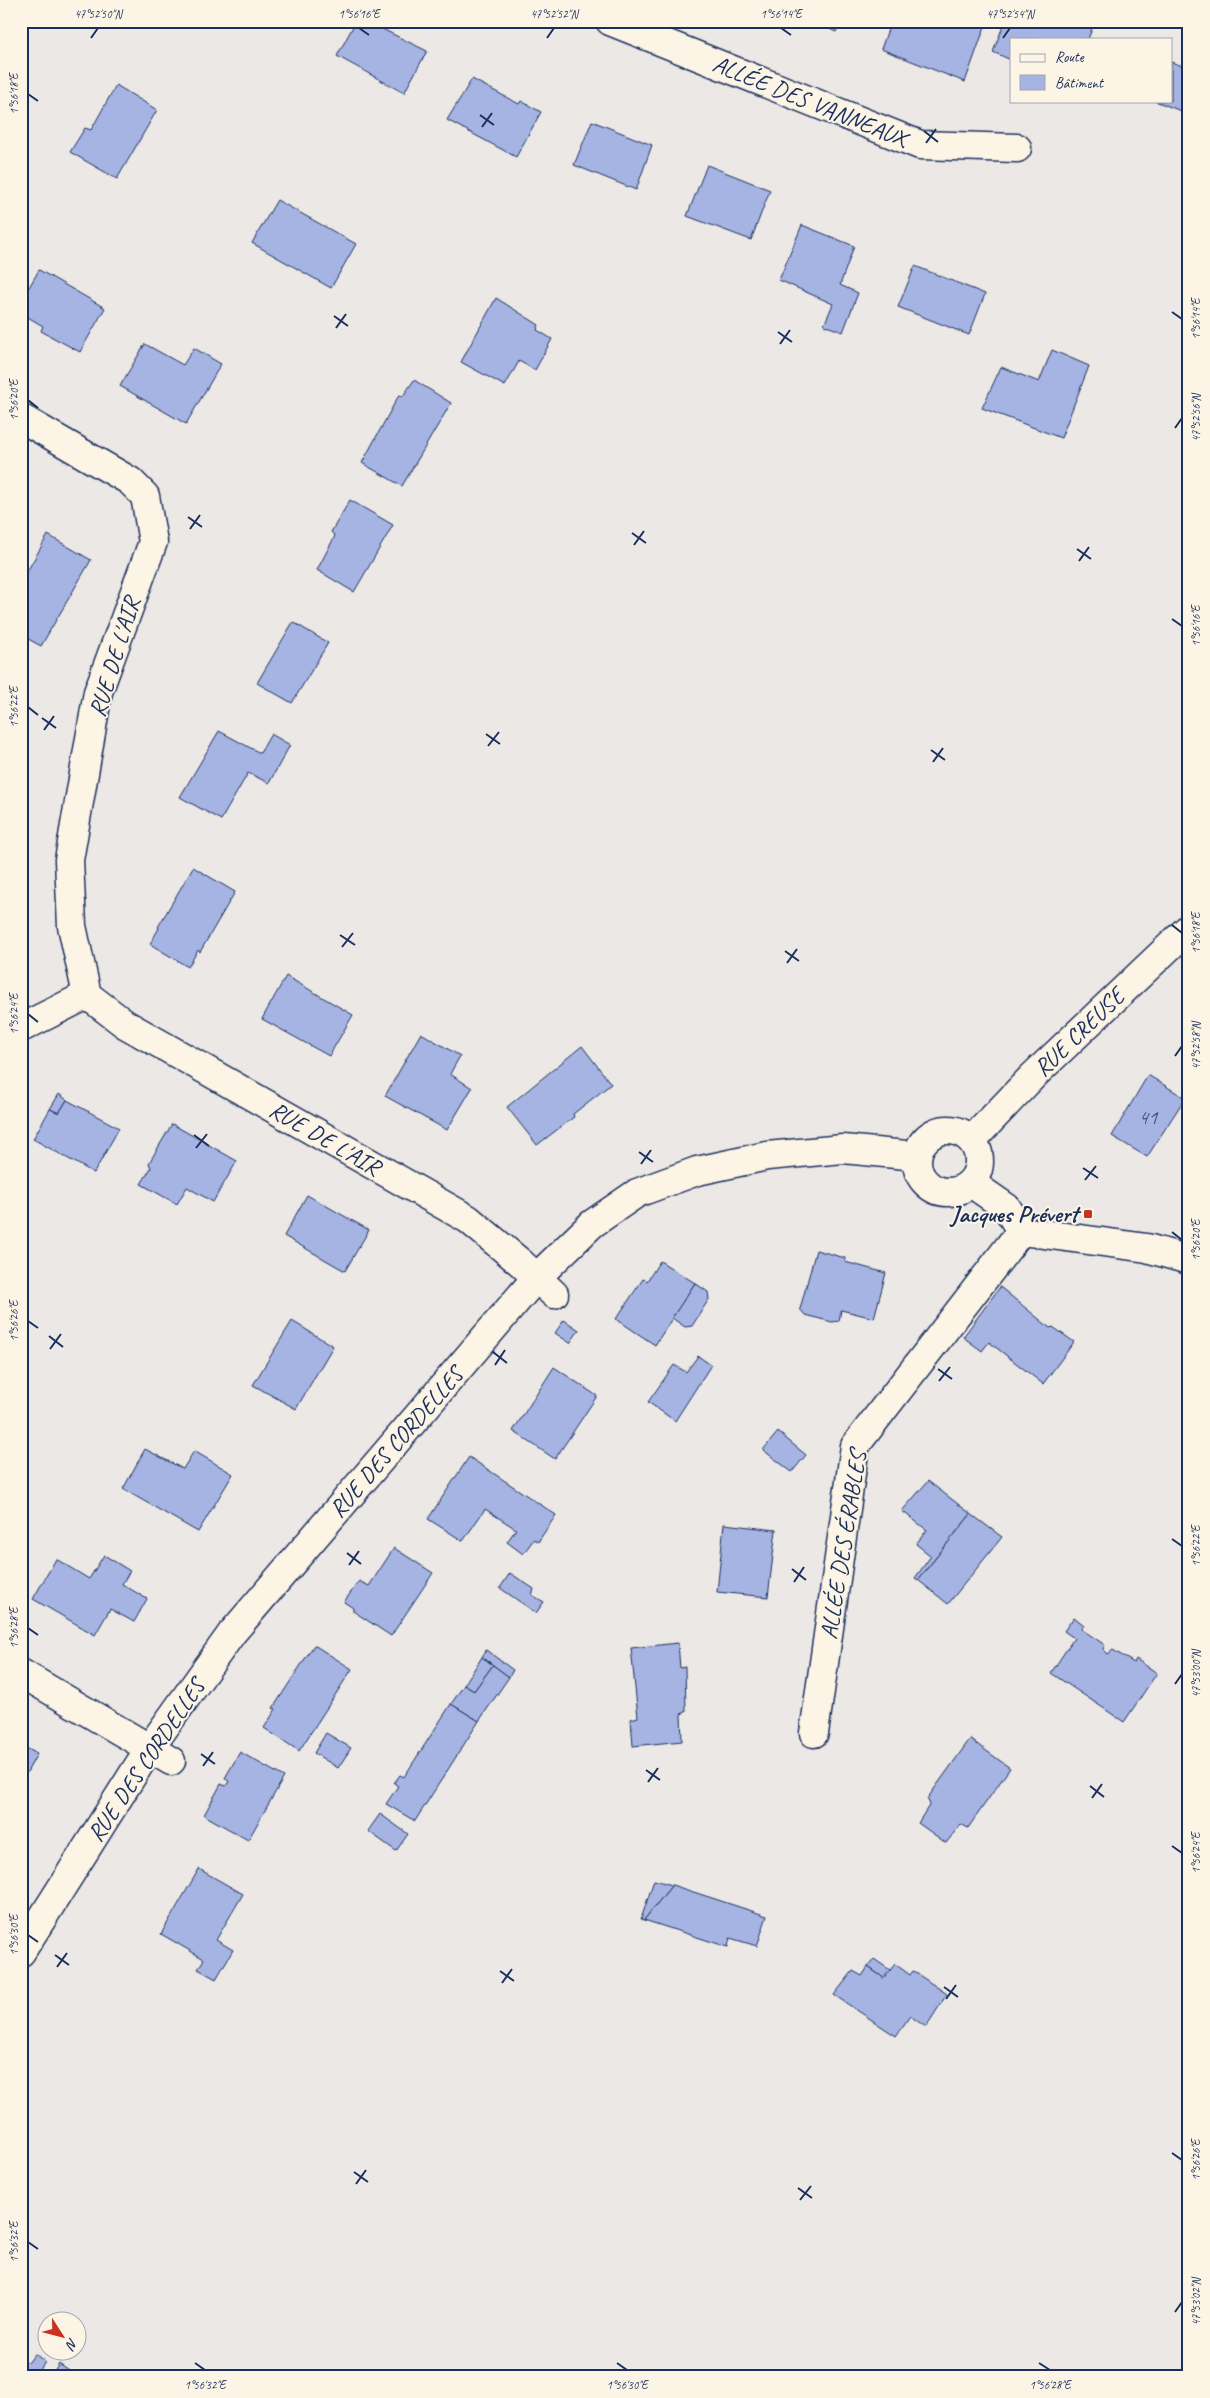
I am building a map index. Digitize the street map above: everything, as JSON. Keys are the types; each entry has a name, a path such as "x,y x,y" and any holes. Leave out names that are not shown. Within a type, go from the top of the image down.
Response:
{"street":[{"name":"ALLÉE DES VANNEAUX","path":"610,21 920,145 1017,148"},
{"name":"RUE DE L'AIR","path":"21,418 130,481 145,496 153,542 98,692 69,860 72,926 86,995 125,1024 468,1219 521,1263 545,1286"},
{"name":"RUE CREUSE","path":"972,1140 1032,1076 1189,928"},
{"path":"21,1028 86,995"},
{"path":"954,1130 972,1140 977,1148 980,1166 971,1184 954,1192 944,1193 934,1190 920,1176 917,1156 926,1139 934,1132 954,1130"},
{"name":"RUE DES CORDELLES","path":"21,1952 160,1755 232,1634 545,1286 592,1224 637,1193 696,1170 767,1156 844,1149 917,1156"},
{"path":"971,1184 1007,1208 1021,1230 1147,1248 1189,1260"},
{"name":"ALLÉE DES ÉRABLES","path":"814,1733 855,1446 1021,1230"},
{"path":"21,1673 160,1755"}],"building":[{"path":"356,21 366,21 427,51 404,93 337,56"},
{"path":"812,21 841,21 836,32"},
{"path":"891,21 987,21 965,82 881,49"},
{"path":"1005,21 1074,21 1092,29 1088,38 1010,38 1010,60 993,52"},
{"path":"1172,62 1189,68 1189,114 1158,102 1172,102"},
{"path":"472,79 519,104 521,101 541,112 516,157 447,120"},
{"path":"116,85 157,110 117,179 70,152 85,128 91,130"},
{"path":"592,121 652,145 636,190 574,165"},
{"path":"707,165 770,190 751,240 687,216"},
{"path":"277,200 356,244 331,288 252,243"},
{"path":"802,225 854,246 840,285 858,293 843,332 824,325 833,304 779,280"},
{"path":"915,266 985,294 969,335 898,307"},
{"path":"39,270 105,308 80,352 41,331 43,326 21,313 21,301"},
{"path":"496,298 539,325 537,330 552,339 535,370 519,361 505,386 461,362"},
{"path":"145,344 183,365 194,348 221,364 186,424 120,386"},
{"path":"1052,350 1089,366 1061,438 982,408 1001,367 1039,382"},
{"path":"414,380 451,403 402,486 362,463 399,395 403,396"},
{"path":"350,500 393,525 354,592 317,570 335,536 331,532"},
{"path":"48,535 91,560 41,646 21,635 21,582"},
{"path":"293,622 328,643 292,703 257,683"},
{"path":"219,731 260,753 271,734 290,745 269,783 248,773 221,820 180,797"},
{"path":"193,867 235,892 200,952 198,950 188,967 150,944"},
{"path":"286,976 353,1015 329,1056 262,1019"},
{"path":"421,1033 460,1056 450,1074 472,1088 447,1130 385,1096"},
{"path":"582,1046 611,1084 573,1114 574,1117 537,1145 507,1107"},
{"path":"1148,1075 1185,1098 1147,1157 1112,1136"},
{"path":"59,1094 67,1100 59,1113 50,1109"},
{"path":"67,1100 119,1128 94,1173 33,1139 50,1109 59,1113"},
{"path":"172,1124 237,1161 213,1202 187,1187 177,1204 141,1184 151,1168 149,1163"},
{"path":"307,1195 369,1230 345,1271 284,1236"},
{"path":"816,1250 845,1258 845,1262 886,1273 874,1318 841,1310 839,1321 832,1322 805,1315 800,1309"},
{"path":"660,1261 695,1283 655,1345 616,1319 643,1279 647,1281"},
{"path":"695,1283 708,1292 709,1299 692,1326 685,1327 672,1318"},
{"path":"1000,1287 1050,1328 1053,1327 1074,1342 1043,1384 989,1342 982,1351 963,1337"},
{"path":"564,1320 579,1330 570,1343 555,1333"},
{"path":"292,1321 333,1346 296,1409 253,1385"},
{"path":"698,1356 711,1365 675,1421 648,1402 674,1365 686,1372"},
{"path":"554,1367 597,1396 555,1459 513,1431"},
{"path":"778,1432 806,1455 792,1472 763,1450"},
{"path":"145,1449 183,1469 194,1451 233,1474 198,1532 123,1489"},
{"path":"469,1457 556,1515 538,1542 534,1539 523,1554 507,1542 516,1529 485,1509 463,1541 428,1519"},
{"path":"928,1481 971,1514 918,1580 915,1578 931,1556 916,1544 927,1530 902,1511"},
{"path":"971,1514 1002,1537 948,1604 918,1580"},
{"path":"724,1524 776,1530 768,1597 717,1592"},
{"path":"394,1548 433,1573 391,1636 353,1611 353,1608 344,1602 359,1581 369,1586"},
{"path":"104,1555 130,1571 122,1584 147,1599 134,1622 110,1609 95,1635 33,1599 56,1559 89,1579"},
{"path":"510,1573 534,1589 532,1595 544,1602 536,1613 500,1588"},
{"path":"1074,1617 1084,1625 1081,1629 1105,1645 1103,1649 1108,1654 1113,1650 1134,1663 1136,1659 1157,1673 1124,1722 1051,1673 1074,1638 1064,1631"},
{"path":"678,1643 680,1668 685,1667 686,1712 681,1714 682,1741 633,1746 631,1719 638,1717 631,1648"},
{"path":"314,1645 352,1669 299,1751 264,1728 276,1709 273,1708"},
{"path":"486,1650 513,1670 509,1677 482,1657"},
{"path":"482,1657 493,1665 474,1691 464,1685"},
{"path":"493,1665 509,1677 479,1721 451,1704 464,1685 474,1691"},
{"path":"451,1704 479,1721 415,1821 386,1804 398,1786 394,1783 400,1775 404,1777"},
{"path":"326,1733 351,1748 338,1768 314,1753"},
{"path":"970,1739 1010,1768 968,1828 961,1824 946,1843 918,1823 930,1804 927,1799"},
{"path":"21,1745 37,1754 21,1783"},
{"path":"240,1752 284,1777 248,1840 204,1815 221,1784 226,1786 229,1781 225,1778"},
{"path":"380,1814 408,1834 396,1851 368,1831"},
{"path":"199,1869 243,1894 216,1940 233,1950 216,1979 198,1969 204,1959 161,1934"},
{"path":"654,1880 672,1885 644,1920 641,1919"},
{"path":"672,1885 767,1916 757,1946 730,1938 728,1947 644,1920"},
{"path":"874,1959 890,1970 884,1978 868,1967"},
{"path":"895,1964 910,1975 913,1971 947,1994 926,2027 910,2016 896,2036 834,1995 853,1971 862,1976 868,1967 884,1978"},
{"path":"35,2354 38,2356 38,2360 45,2362 40,2370 51,2377 21,2377 21,2358 28,2363"},
{"path":"59,2364 72,2373 70,2377 51,2377"}],"place":[{"name":"Jacques Prévert","path":"1088,1214"}]}
